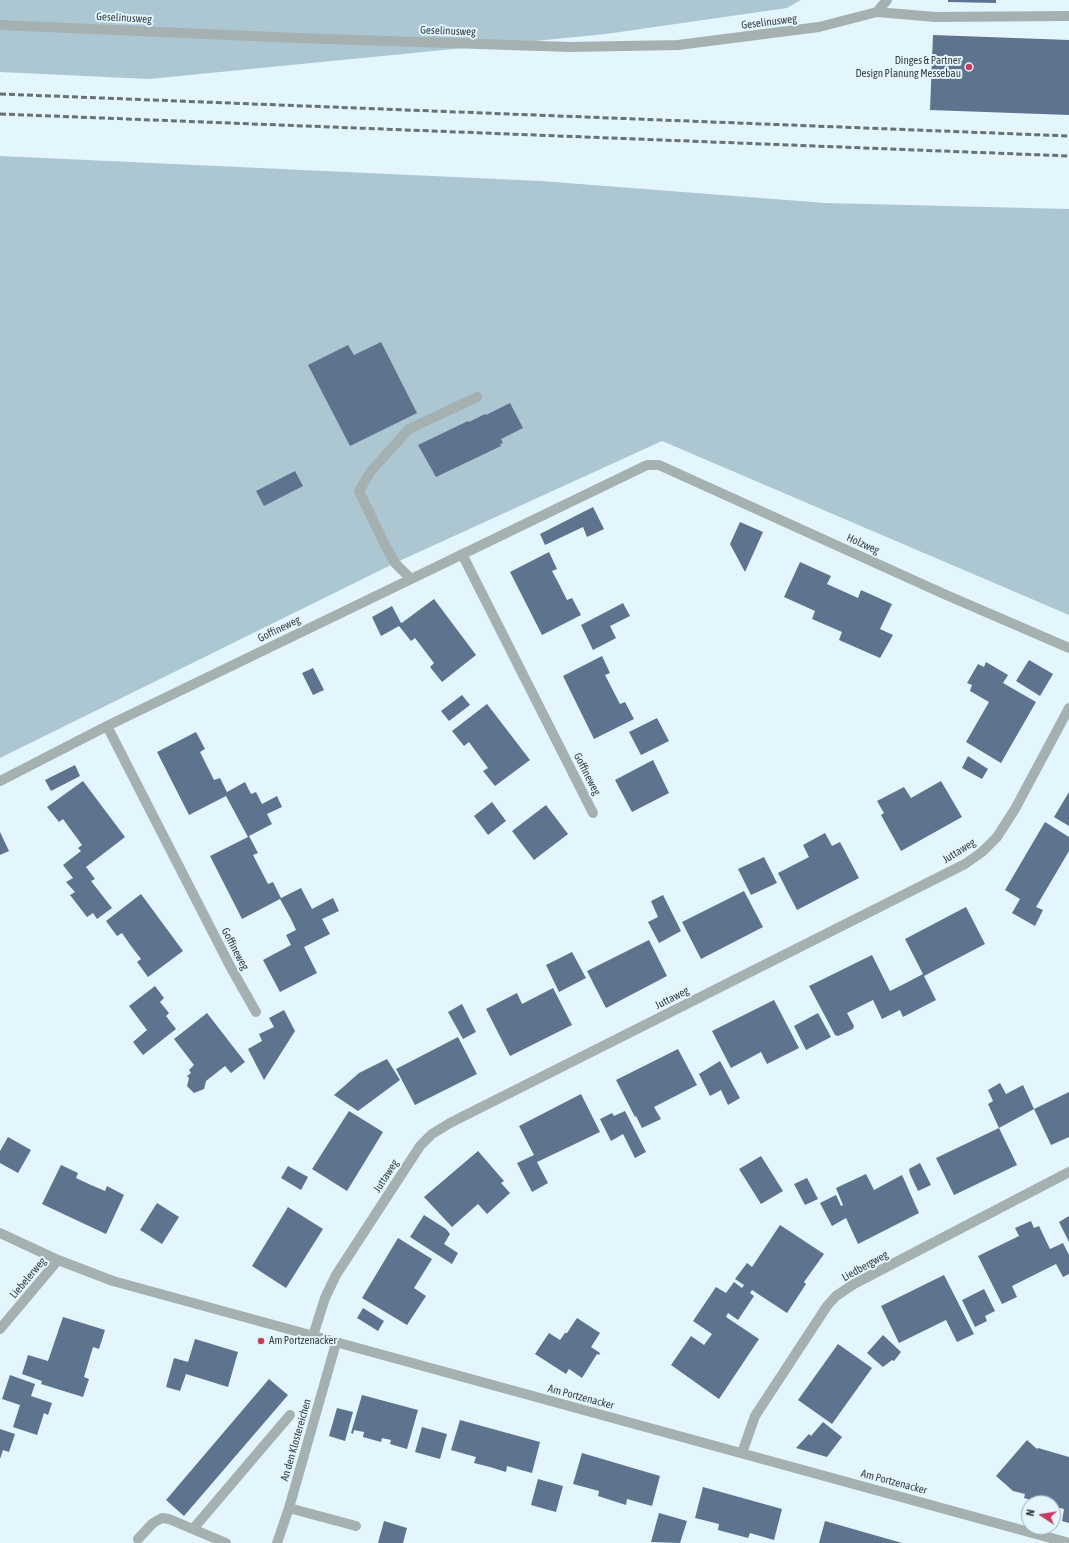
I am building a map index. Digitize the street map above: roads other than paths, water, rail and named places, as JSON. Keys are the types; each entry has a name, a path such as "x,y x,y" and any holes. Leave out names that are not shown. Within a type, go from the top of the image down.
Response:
{"street":[{"path":"877,12 887,0"},
{"path":"877,12 935,18 1069,16"},
{"name":"Geselinusweg","path":"0,25 297,38 585,47 685,44 819,27 877,12"},
{"path":"410,578 395,563 359,491 371,471 409,429 477,397"},
{"name":"Goffineweg","path":"0,781 107,726 410,578 647,465"},
{"name":"Holzweg","path":"647,465 659,465 944,594 1069,648"},
{"name":"Goffineweg","path":"462,554 593,813"},
{"name":"Juttaweg","path":"313,1336 325,1298 336,1275 420,1146 432,1134 450,1123 965,864 982,852 997,837 1015,809 1069,708"},
{"name":"Goffineweg","path":"107,726 230,966 256,1012"},
{"name":"Liedbergweg","path":"742,1453 755,1416 826,1306 836,1296 854,1284 1069,1172"},
{"name":"Am Portzenacker","path":"0,1233 58,1260 113,1281 1069,1543"},
{"name":"Liebelerweg","path":"0,1329 58,1260"},
{"name":"An den Klostereichen","path":"276,1543 290,1508 336,1343"},
{"path":"193,1529 290,1415"},
{"path":"290,1508 356,1526"},
{"path":"138,1539 153,1523 162,1518 169,1518 226,1543"}],"railway":[{"path":"0,94 1069,136"},
{"path":"0,114 1069,156"}],"place":[{"name":"Dinges & Partner Design Planung Messebau","path":"969,67"},
{"name":"Am Portzenacker","path":"261,1341"}]}
